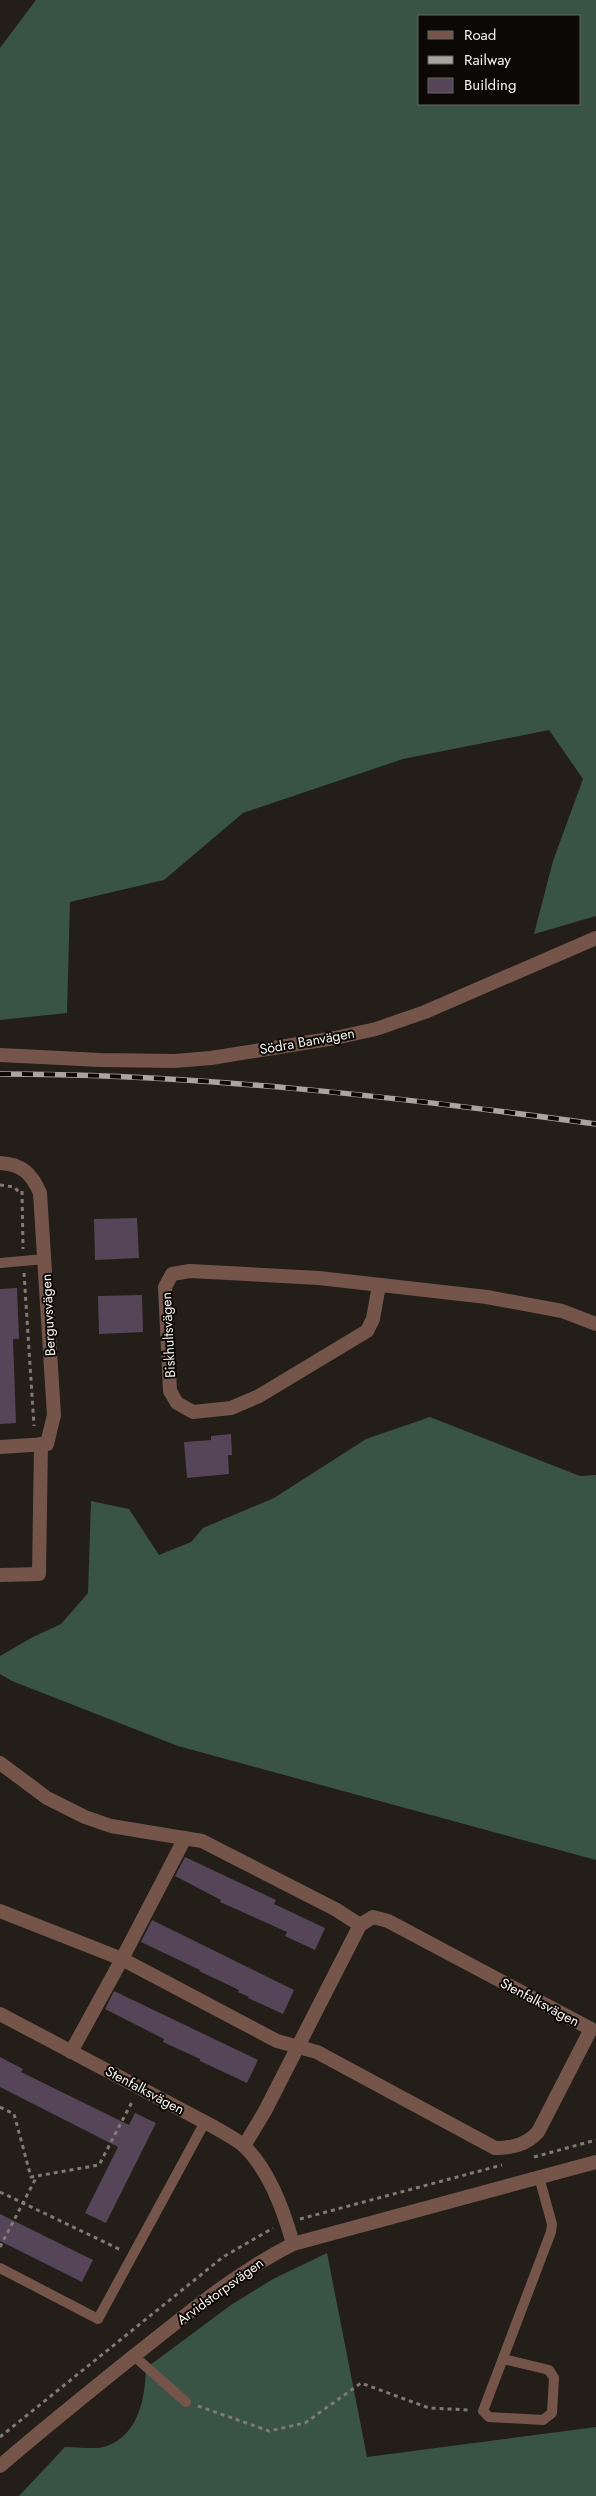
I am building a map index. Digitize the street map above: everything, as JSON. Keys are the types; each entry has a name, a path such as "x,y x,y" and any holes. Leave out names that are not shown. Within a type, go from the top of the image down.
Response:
{"street":[{"name":"Södra Banvägen","path":"0,1055 100,1060 175,1060 211,1058 334,1038 376,1029 426,1012 596,938"},
{"path":"0,1163 24,1169 34,1177"},
{"name":"Berguvsvägen","path":"34,1177 40,1193 54,1416 47,1444 38,1444"},
{"name":"Biskhultsvägen","path":"379,1285 373,1319 367,1331 259,1396 231,1408 193,1412 177,1403 170,1391 165,1287 172,1274 190,1272 319,1278 379,1285 527,1303 562,1311 596,1324"},
{"path":"0,1447 38,1444 39,1574 0,1575"},
{"path":"0,1763 47,1798 85,1817 111,1826 202,1841 335,1909 360,1925 265,2111 244,2146"},
{"path":"71,2052 186,1838"},
{"name":"Stenfalksvägen","path":"0,1911 122,1959 277,2041 317,2052 495,2148 511,2148 530,2140 538,2132 563,2087 591,2029 388,1921 373,1917 360,1925"},
{"name":"Stenfalksvägen","path":"0,2014 205,2122 244,2146 257,2162 278,2199 293,2244"},
{"name":"Arvidstorpsvägen","path":"0,2466 212,2292 267,2257 293,2244 596,2162"}],"lane":[{"path":"0,1263 45,1260"},
{"path":"0,2268 98,2319 205,2122"},
{"path":"503,2359 550,2370 554,2378 552,2413 542,2420 490,2417 483,2411 551,2232 552,2224 539,2177"},
{"path":"134,2356 186,2402"}],"path":[{"path":"20,1193 34,1177"},
{"path":"0,1186 14,1186 20,1193 38,1444"},
{"path":"0,2107 14,2114 31,2177 99,2165 140,2088"},
{"path":"0,2247 38,2176"},
{"path":"0,2192 132,2255"},
{"path":"186,2402 269,2431 304,2423 361,2383 429,2408 483,2411"}],"green space":[{"path":"36,0 596,0 596,916 534,934 553,861 583,779 549,730 403,759 243,813 164,880 70,902 67,1013 0,1020 0,48"},
{"path":"430,1417 580,1476 596,1475 596,1860 178,1746 12,1681 0,1674 0,1656 31,1638 61,1624 88,1593 91,1501 129,1509 159,1555 191,1542 203,1528 274,1498 366,1439"},
{"path":"327,2253 367,2457 596,2427 596,2496 19,2496 65,2447 103,2447 118,2440 126,2433 133,2424 142,2403 146,2368 231,2305 273,2279"}],"building":[{"path":"137,1218 139,1258 95,1260 94,1219"},
{"path":"17,1288 19,1339 13,1339 16,1423 0,1424 0,1289"},
{"path":"142,1295 143,1332 99,1334 98,1296"},
{"path":"231,1434 232,1455 228,1455 229,1474 187,1478 184,1442 211,1440 211,1436"},
{"path":"185,1857 276,1900 274,1904 325,1928 315,1950 285,1936 287,1932 220,1902 221,1900 175,1876"},
{"path":"152,1920 294,1990 283,2014 248,1998 238,1992 239,1990 200,1970 141,1942"},
{"path":"114,1991 258,2060 247,2083 163,2042 164,2039 105,2009"},
{"path":"0,2057 23,2069 21,2072 129,2125 135,2113 156,2123 106,2223 85,2213 118,2147 0,2087"},
{"path":"0,2214 93,2260 82,2282 0,2241"}],"railway":[{"path":"0,1074 150,1078 299,1089 373,1096 596,1124"}]}
